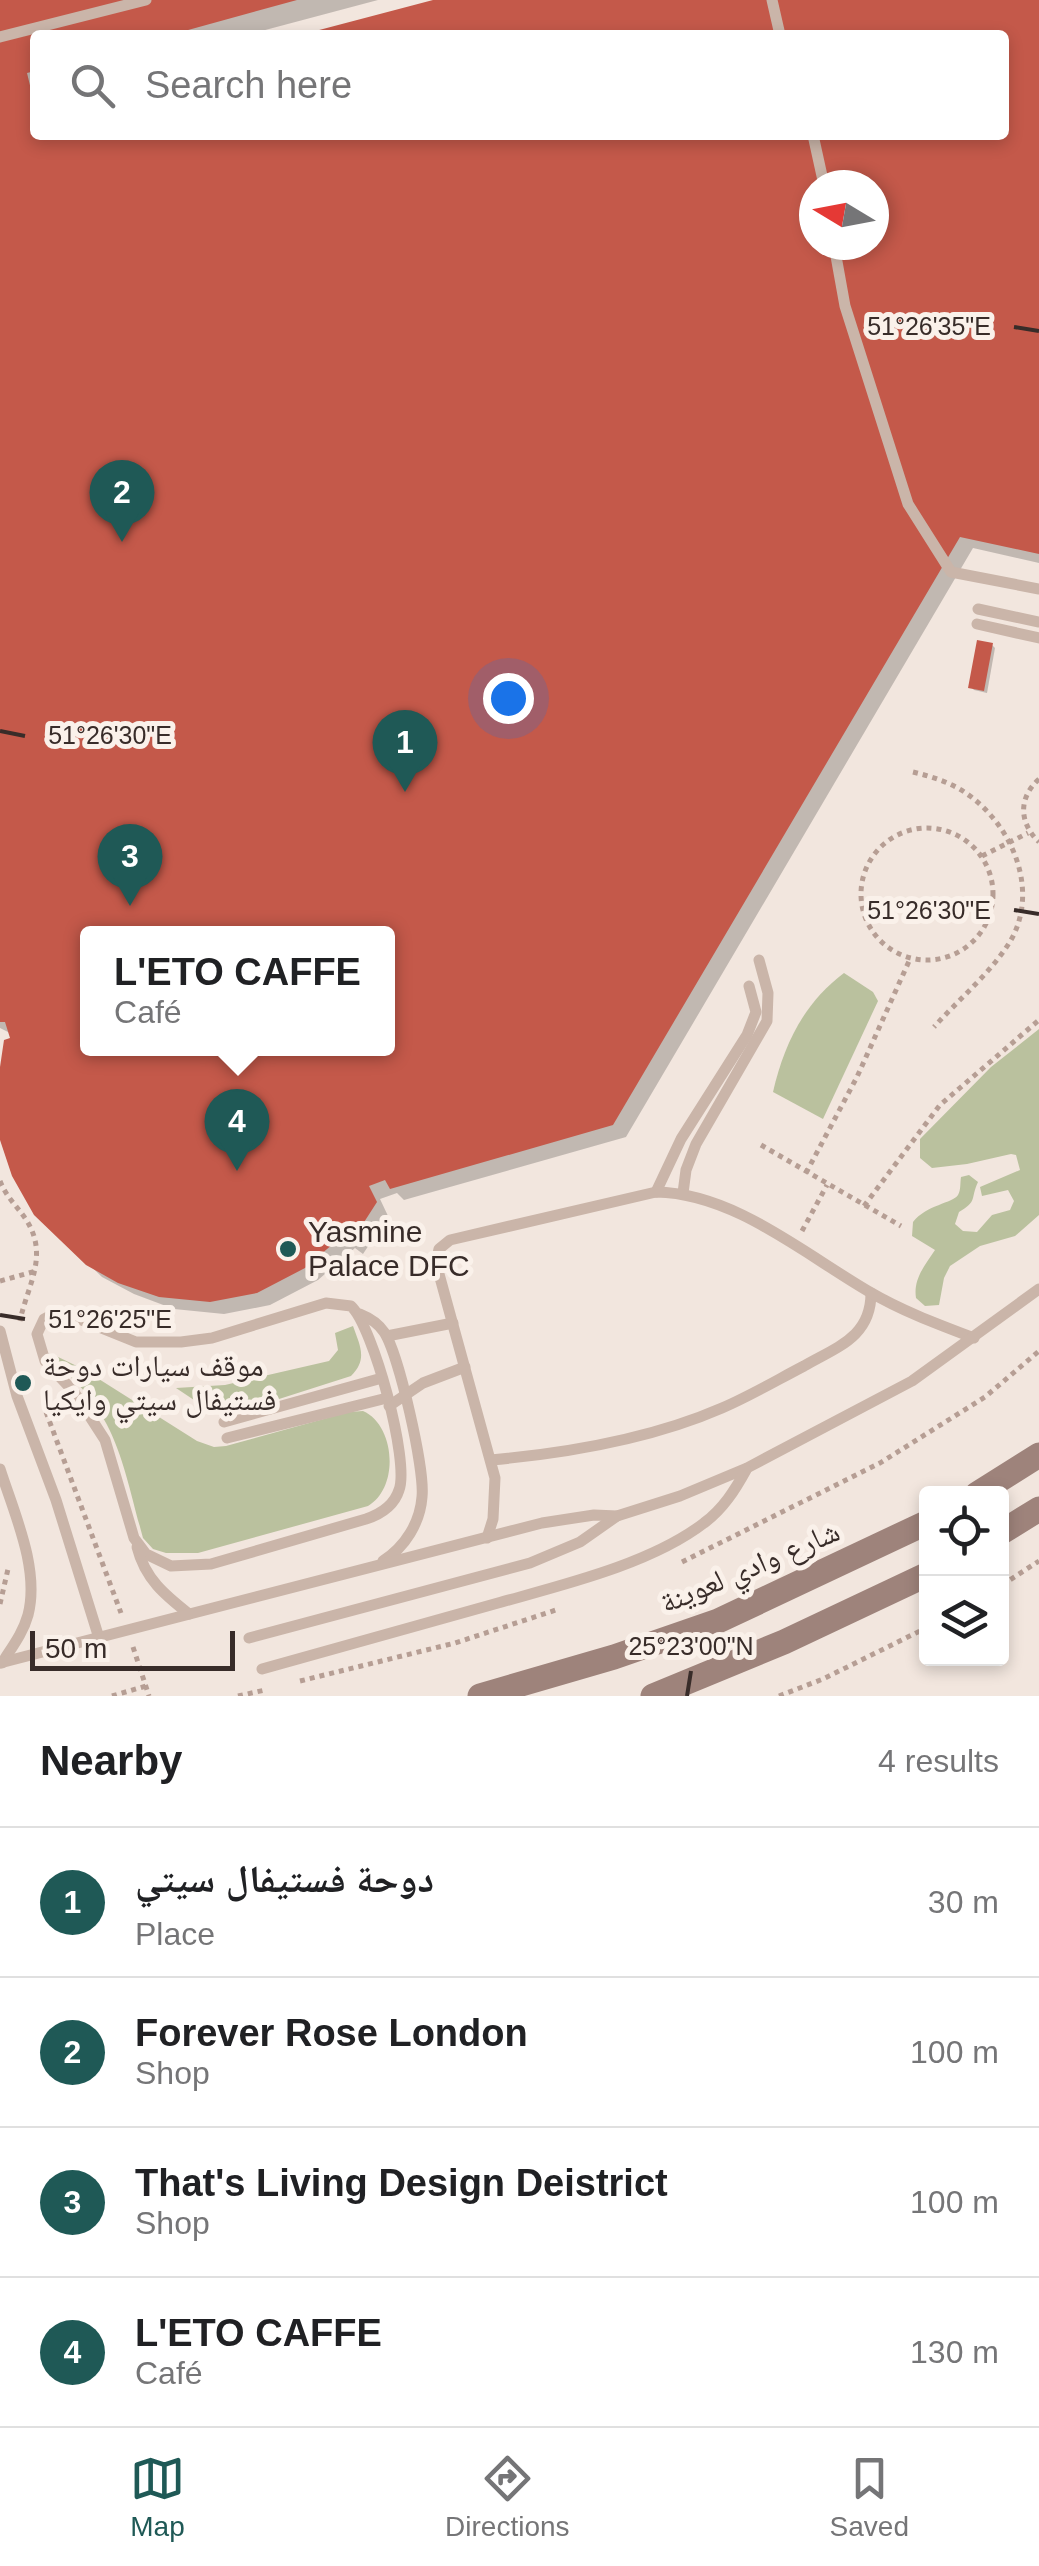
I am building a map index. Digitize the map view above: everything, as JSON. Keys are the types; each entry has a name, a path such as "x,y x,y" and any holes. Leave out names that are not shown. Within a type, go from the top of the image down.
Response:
{"main road":[{"path":"989,1486 1039,1455"},
{"path":"1009,1528 1039,1509"},
{"name":"شارع وادي لعوينة","path":"480,1696 614,1657 718,1621 919,1526"},
{"path":"653,1696 784,1642 924,1576"}],"lane":[{"path":"0,37 146,0"},
{"path":"772,0 779,30"},
{"path":"813,140 820,170"},
{"path":"837,260 845,306 908,504 951,572 1039,589"},
{"path":"978,610 1039,622"},
{"path":"977,624 1039,638"},
{"path":"683,1193 696,1144 767,1021 768,993 759,960"},
{"path":"656,1192 674,1152 754,1020 756,1005 749,986"},
{"path":"487,1538 495,1498 491,1460 436,1263 444,1243 656,1192 683,1193 726,1206 870,1292 916,1316 974,1338"},
{"path":"1,1663 487,1538 566,1519 617,1516 680,1496 747,1468 912,1380 1039,1289"},
{"path":"491,1460 524,1458 617,1440 719,1410 844,1343 866,1322 871,1310 870,1292"},
{"path":"190,1614 146,1574 105,1440 83,1404 45,1361 39,1348 37,1334 52,1312 66,1312 116,1336 157,1344 212,1338 326,1303 351,1306 376,1322 387,1336 404,1394 421,1468 422,1501 418,1517 401,1546 375,1566"},
{"path":"134,1538 146,1554 171,1566 211,1564 376,1516 393,1502 402,1481 382,1378 360,1314"},
{"path":"387,1336 452,1323"},
{"path":"0,1331 16,1396 56,1500 99,1638"},
{"path":"228,1438 388,1402 465,1367"},
{"path":"224,1422 382,1378"},
{"path":"262,1669 558,1588 622,1564 689,1534 707,1521 723,1506 747,1468"},
{"path":"0,1470 27,1561 31,1590 20,1636 1,1663"},
{"path":"248,1638 530,1563 580,1542 617,1516"}],"path":[{"path":"913,772 943,780 970,795 992,816 1010,842 1023,889 1021,913 1013,936 1000,956 934,1027"},
{"path":"1039,779 1031,787 1023,809 1030,832 1039,842"},
{"path":"922,828 945,830 966,840 982,856 992,877 994,900 988,922 974,942 933,961 910,959 889,949 873,932 863,912 861,888 874,856 899,834 922,828"},
{"path":"982,856 1030,832"},
{"path":"806,1173 857,1078 910,959"},
{"path":"864,1206 940,1105 1039,1020"},
{"path":"760,1145 901,1226"},
{"path":"0,1181 34,1235 38,1250 19,1336"},
{"path":"794,1247 826,1185"},
{"path":"0,1281 36,1272"},
{"path":"42,1404 73,1478 149,1696"},
{"path":"1009,1580 1039,1561"},
{"path":"0,1604 8,1580 8,1563"},
{"path":"780,1696 919,1631"},
{"path":"112,1696 146,1686"}],"green space":[{"path":"844,973 873,992 878,1001 823,1119 773,1092 783,1057 798,1026 818,998"},
{"path":"1039,1029 1039,1215 1015,1236 980,1246 950,1266 939,1305 925,1306 916,1298 916,1285 935,1250 912,1236 913,1222 955,1198 961,1177 969,1175 978,1182 971,1202 959,1212 955,1224 963,1231 977,1232 992,1215 1010,1210 1014,1201 1008,1190 982,1196 980,1187 1020,1170 1016,1155 1011,1154 932,1168 920,1158 920,1139 991,1067"},
{"path":"353,1326 361,1358 351,1376 232,1414 206,1408 176,1388 225,1385 329,1361 338,1350 335,1333"},
{"path":"54,1355 197,1441 214,1447 363,1411 374,1418 387,1442 390,1457 385,1485 368,1506 198,1553 153,1549 143,1538 114,1439 89,1397 49,1359"}],"building":[{"path":"0,0 297,0 188,30 30,30 30,140 1009,140 1009,30 319,30 433,0 1039,0 1039,554 960,537 613,1125 390,1189 385,1180 369,1186 377,1202 350,1244 341,1237 305,1268 257,1293 210,1302 159,1297 118,1283 86,1265 34,1215 12,1176 0,1140 0,1067 4,1040 10,1038 5,1022 0,1022"},
{"path":"977,640 993,643 984,691 968,688"}],"place":[{"name":"Forever Rose London","path":"122,542"},
{"name":"دوحة فستيفال سيتي","path":"405,792"},
{"name":"That's Living Design Deistrict","path":"130,906"},
{"name":"L'ETO CAFFE","path":"237,1171"},
{"name":"Yasmine Palace DFC","path":"288,1249"},
{"name":"موقف سيارات دوحة فستيفال سيتي وايكيا","path":"23,1383"}]}
